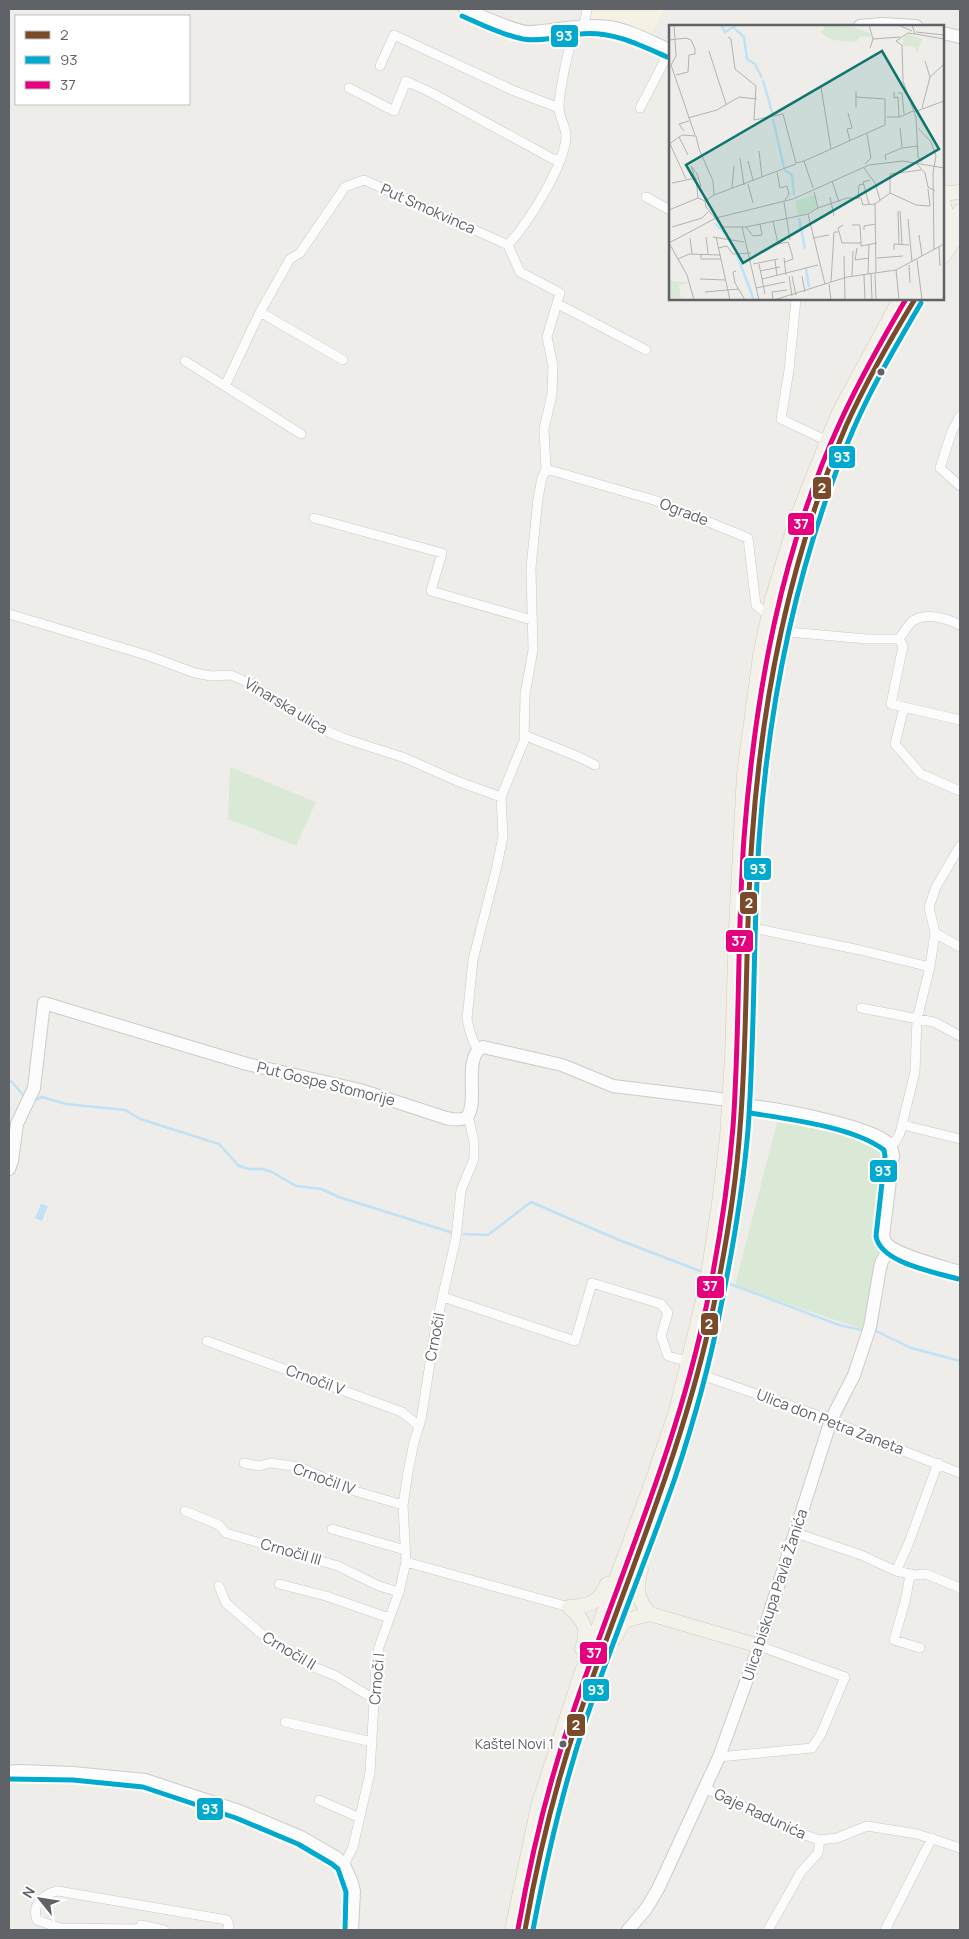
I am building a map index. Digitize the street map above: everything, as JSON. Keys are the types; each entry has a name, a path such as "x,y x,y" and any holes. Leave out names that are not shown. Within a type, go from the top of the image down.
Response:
{"main road":[{"path":"944,192 960,192"},
{"path":"944,205 946,213 944,220"},
{"path":"944,234 960,211"},
{"path":"944,256 960,232"},
{"path":"944,257 960,242"},
{"path":"512,1930 538,1806 580,1676 676,1411 706,1288 727,1137 744,774 752,707 768,617 797,517 838,414 899,300"},
{"path":"525,1930 542,1846 564,1763 596,1668 677,1449 699,1374 726,1241 738,1152 742,1103 752,841 763,725 774,657 791,584 809,521 839,444 879,362 914,300"},
{"path":"738,1152 748,1137 751,1106 752,1034 751,1023 746,1010"},
{"path":"727,1137 720,1126 720,1099 724,1076 732,1059"},
{"path":"640,1553 642,1567 638,1580 638,1595 643,1606 650,1614"},
{"path":"569,1607 592,1603 602,1596 611,1574 622,1563"},
{"path":"569,1607 584,1622 587,1636 578,1663 580,1676"},
{"path":"596,1668 605,1661 622,1624 627,1620 650,1614 759,1646"}],"street":[{"path":"465,9 527,32 579,27 610,27 669,50"},
{"path":"479,1049 474,1043 468,1019 473,960 503,836 501,798 524,741 525,694 533,650 531,568 538,498 546,468 544,429 552,394 553,366 547,337 560,293 520,272 508,245 521,232 560,165 566,134 559,108 579,27 587,9"},
{"path":"871,25 899,25"},
{"path":"944,33 960,37"},
{"path":"380,66 394,35 512,90 559,108"},
{"path":"640,108 669,52"},
{"path":"349,88 394,111 406,81 432,93 553,159 561,159"},
{"name":"Put Smokvinca","path":"226,386 260,312 290,259 300,254 346,187 364,180 508,245"},
{"path":"646,197 669,209"},
{"path":"796,300 789,370 781,419 819,438"},
{"path":"558,304 646,350"},
{"path":"260,312 343,360"},
{"path":"185,361 301,434"},
{"path":"960,416 952,431 940,468 960,486"},
{"name":"Ograde","path":"546,468 657,501 748,538 756,605 762,610"},
{"path":"314,518 442,553 431,591 532,620"},
{"name":"Vinarska ulica","path":"9,614 146,655 195,673 211,676 231,675 251,684 324,730 342,738 405,758 501,798"},
{"path":"899,639 914,620 944,618 960,625"},
{"path":"788,632 867,639 899,639"},
{"path":"899,639 902,646 891,704 960,720"},
{"path":"904,707 895,744 922,774 960,792"},
{"path":"524,735 595,765"},
{"path":"890,1145 895,1142 903,1125 915,1072 917,1019 930,967 935,932 929,907 936,887 960,846"},
{"path":"748,927 860,950 930,967"},
{"path":"935,932 960,947"},
{"name":"Put Gospe Stomorije","path":"9,1169 12,1161 17,1124 34,1088 44,1003 247,1064 360,1090 446,1118 458,1120 468,1116"},
{"path":"862,1008 934,1022 960,1036"},
{"path":"468,1116 471,1109 471,1085 475,1055 479,1049 490,1047 562,1065 613,1086 720,1099"},
{"path":"751,1106 819,1118 854,1127 886,1141 890,1145 892,1156 883,1236 886,1244 890,1248 960,1272"},
{"name":"Crnočil","path":"406,1562 403,1505 436,1325 456,1238 461,1190 474,1159 474,1142 468,1116"},
{"path":"903,1125 960,1139"},
{"name":"Ulica biskupa Pavla Žanića","path":"628,1930 646,1909 658,1889 719,1757 759,1646 831,1420 854,1375 870,1327 880,1268 890,1248"},
{"path":"443,1297 575,1341 592,1283 661,1304 668,1313 661,1336 668,1356 689,1362"},
{"name":"Crnočil V","path":"207,1341 402,1412 419,1426"},
{"name":"Ulica don Petra Zaneta","path":"699,1374 831,1420 888,1445 960,1472"},
{"name":"Crnočil IV","path":"244,1463 259,1466 270,1463 300,1467 348,1489 403,1505"},
{"path":"896,1570 908,1545 938,1463"},
{"name":"Crnočil III","path":"184,1512 219,1525 226,1533 338,1566 380,1586 399,1592"},
{"path":"332,1529 405,1550"},
{"path":"796,1533 860,1555 896,1570 915,1575 926,1574 960,1588"},
{"path":"406,1562 569,1607"},
{"name":"Crnoči l","path":"344,1865 353,1847 370,1773 379,1647 399,1592 406,1562"},
{"path":"910,1574 906,1598 894,1640 920,1648"},
{"path":"279,1584 326,1596 389,1618"},
{"name":"Crnočil II","path":"219,1586 226,1603 258,1632 304,1663 336,1676 374,1699"},
{"path":"719,1757 812,1748 821,1734 845,1677 759,1646"},
{"path":"285,1722 372,1742"},
{"path":"9,1772 73,1772 145,1780 239,1810 294,1834 331,1854 344,1865 354,1891 352,1930"},
{"name":"Gaje Radunića","path":"705,1788 795,1832 820,1840 837,1838 866,1826 917,1834 960,1848"},
{"path":"319,1800 360,1818"},
{"path":"885,1930 932,1838"},
{"path":"768,1930 801,1872 818,1853 820,1840"},
{"path":"164,1930 141,1925 138,1930 60,1928 37,1920 35,1913 38,1904 48,1893 58,1892 227,1920 229,1926 227,1930"}],"shaded area":[{"path":"590,9 664,10 650,36 589,23"}],"green space":[{"path":"230,767 316,802 296,846 228,819"},
{"path":"779,1114 866,1135 886,1146 890,1161 879,1252 865,1330 735,1286"}],"water":[{"path":"41,1204 48,1206 42,1221 35,1218"}],"waterway":[{"path":"9,1081 24,1096"},
{"path":"35,1100 42,1097 66,1104 125,1110 140,1119 219,1144 239,1166 249,1169 263,1169 296,1186 321,1189 339,1197 453,1233"},
{"path":"464,1234 488,1235 531,1202 619,1240 700,1271"},
{"path":"730,1284 839,1325 861,1330"},
{"path":"876,1331 911,1348 960,1361"}],"transit line":[{"name":"93","path":"462,16 499,32 523,39 603,34 625,40 667,57"},
{"name":"37","path":"518,1929 534,1847 555,1767 664,1460 695,1356 707,1303 726,1193 733,1127 737,1055 740,910 749,784 755,730 774,624 802,519 821,468 857,388 905,300"},
{"name":"2","path":"525,1930 541,1849 562,1769 597,1665 671,1461 702,1357 714,1304 733,1194 743,1092 748,911 757,786 771,680 794,577 826,476 846,426 879,361 914,300"},
{"name":"93","path":"533,1930 555,1827 576,1750 682,1457 707,1371 717,1328 740,1196 748,1130 757,877 764,788 778,683 801,580 833,479 853,430 877,381 921,303"},
{"name":"93","path":"750,1113 820,1125 856,1135 884,1150 885,1156 876,1236 880,1245 887,1253 898,1260 958,1279"},
{"name":"93","path":"10,1779 73,1780 143,1787 236,1818 298,1844 338,1869 346,1892 345,1930"}],"place":[{"name":"Kaštel Novi 1","path":"563,1744"}]}
